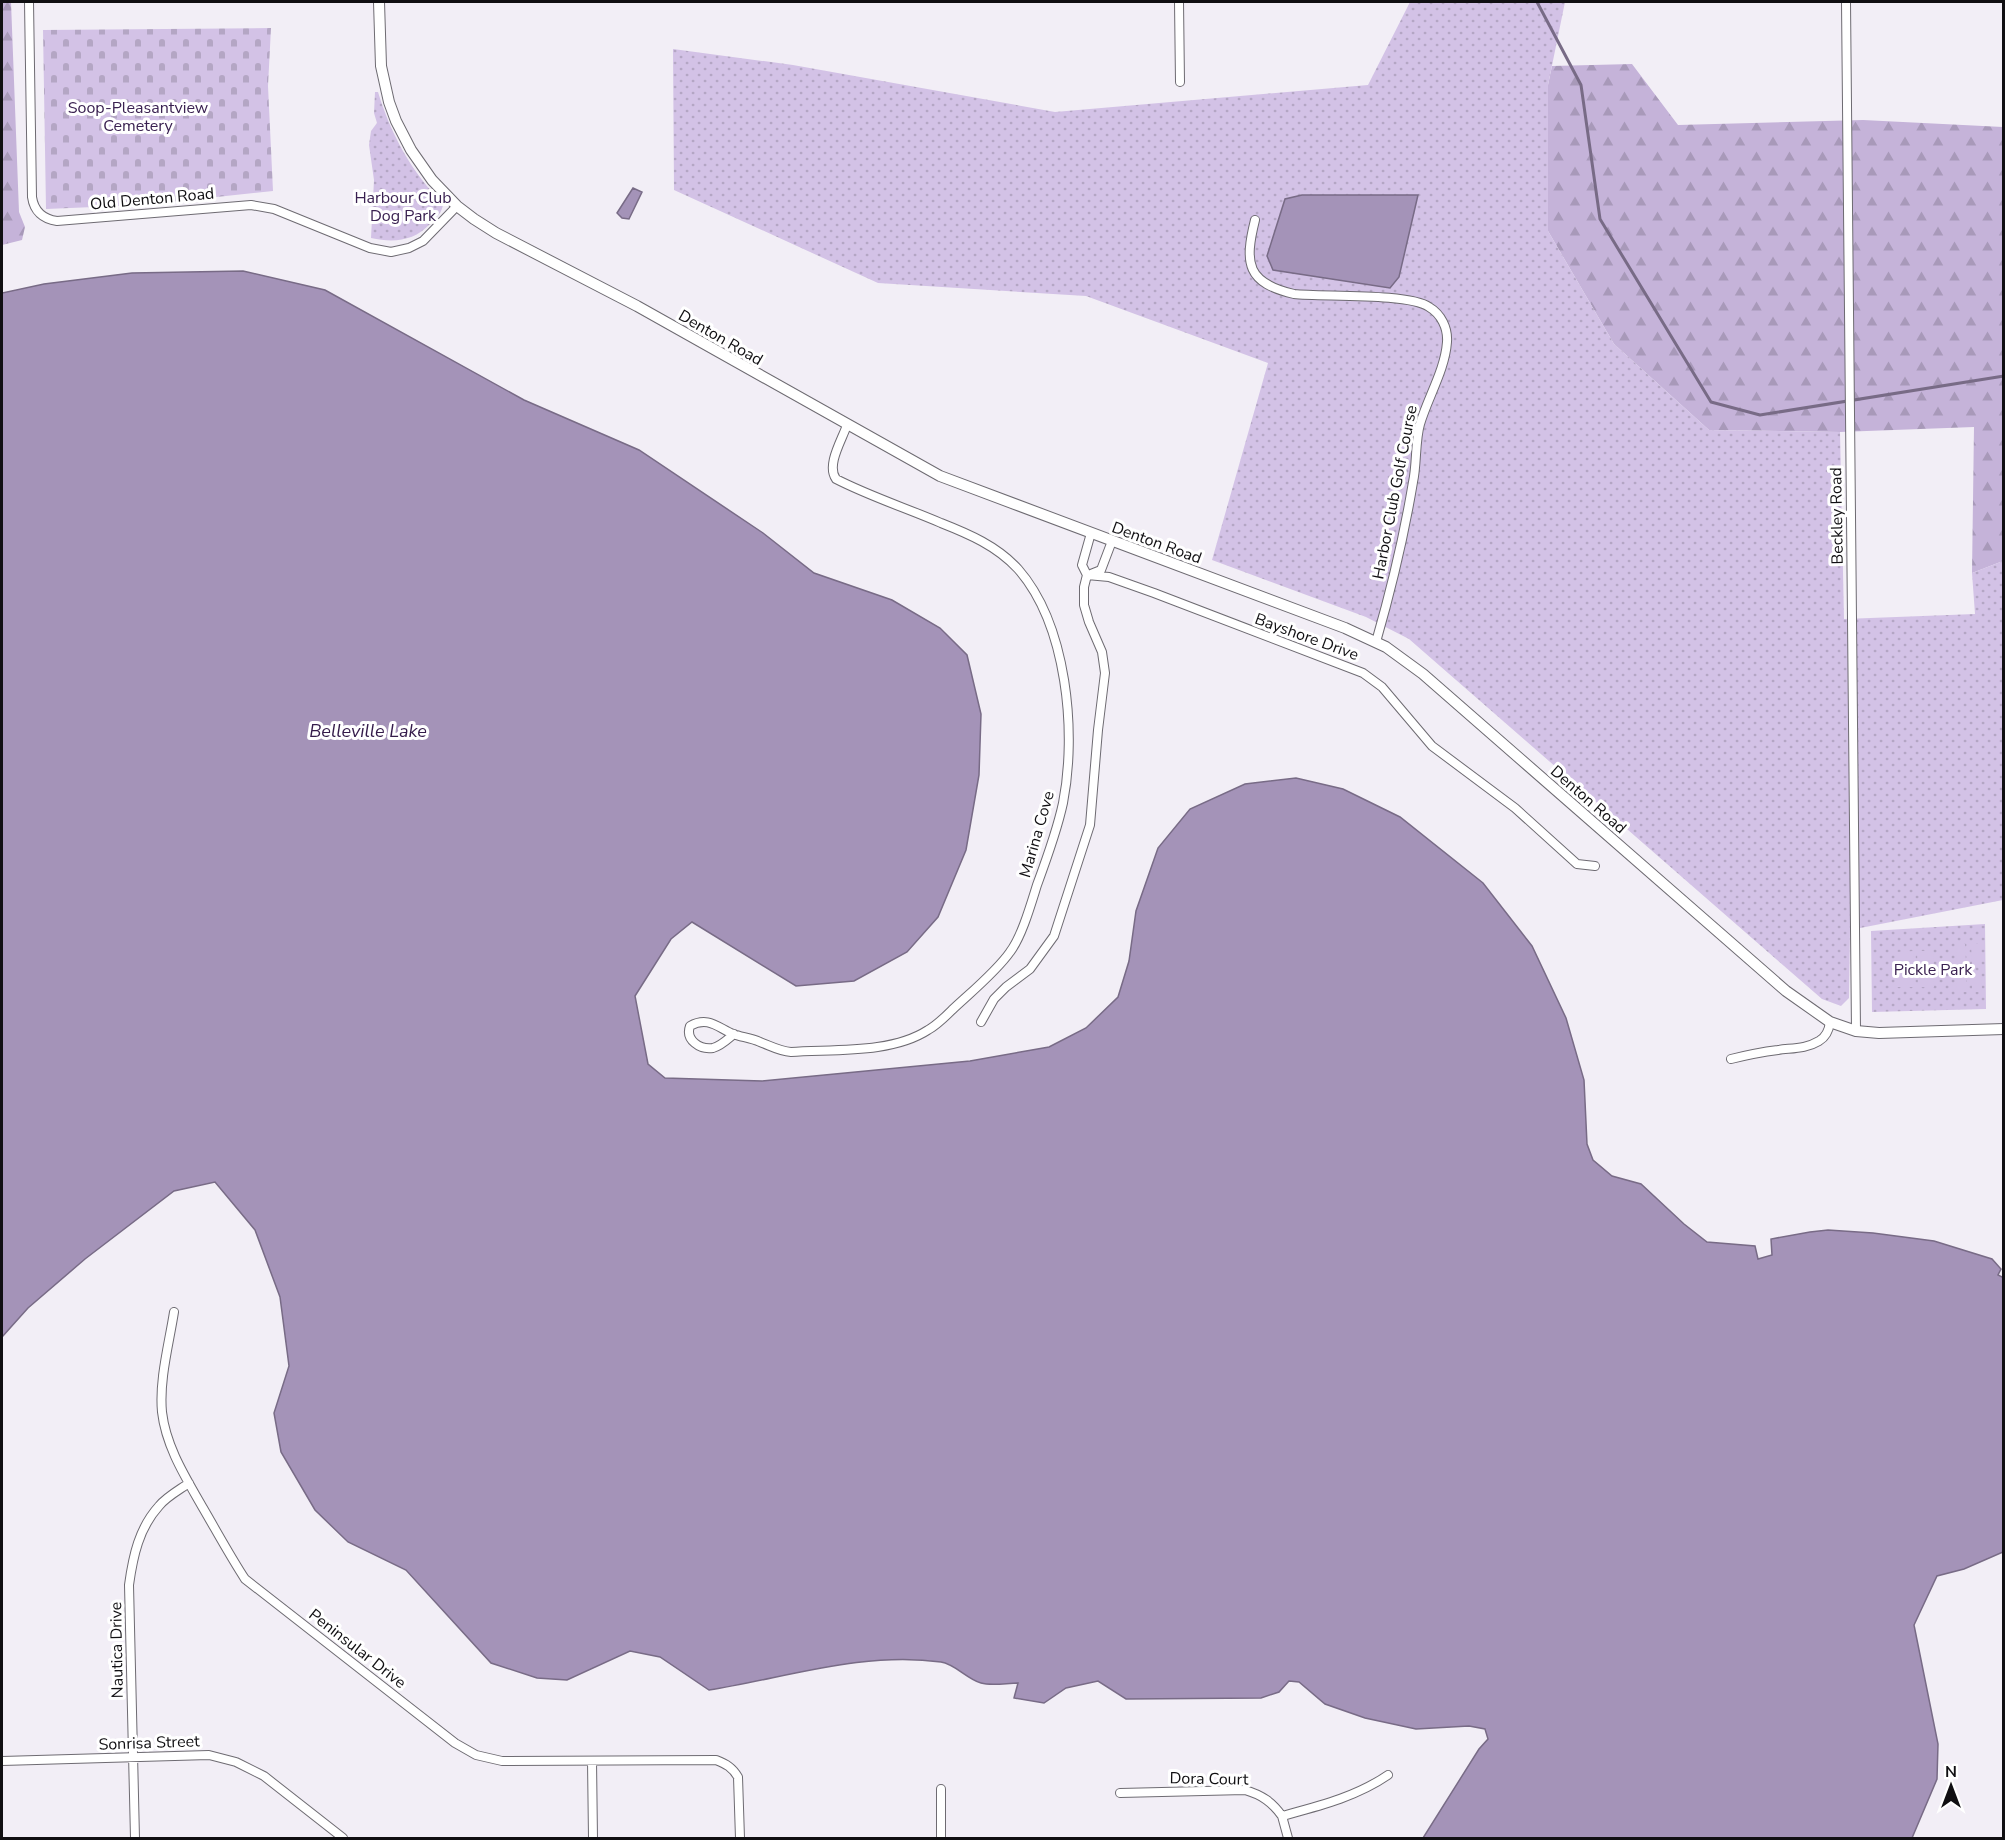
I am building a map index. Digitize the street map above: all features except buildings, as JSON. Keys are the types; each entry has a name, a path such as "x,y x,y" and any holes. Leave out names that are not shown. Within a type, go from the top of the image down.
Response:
{"street":[{"name":"Old Denton Road","path":"30,2 32,197 35,207 44,217 57,221 251,204 274,209 370,248 391,252 409,248 423,241 458,206"},
{"name":"Denton Road","path":"379,2 381,66 396,121 422,168 442,192 496,232 637,306 940,476 1345,628 1376,642 1423,674 1786,991 1830,1022 1856,1031 1880,1033 2004,1029"},
{"path":"1179,2 1180,82"},
{"name":"Beckley Road","path":"1846,2 1856,1031"},
{"name":"Harbor Club Golf Course","path":"1255,220 1251,235 1250,259 1255,275 1264,284 1294,294 1392,298 1420,302 1435,311 1442,319 1446,329 1445,354 1420,424 1413,484 1376,642"},
{"name":"Marina Cove","path":"734,1034 716,1048 705,1048 689,1038 687,1033 690,1026 698,1022 709,1022 775,1049 791,1052 885,1046 908,1040 930,1029 972,992 1010,953 1032,900 1058,826 1063,801 1069,748 1066,694 1051,628 1035,593 1016,567 986,543 836,479 833,476 832,466 847,425"},
{"path":"981,1022 994,999 1030,969 1054,936 1090,825 1105,673 1102,652 1084,605 1087,575 1083,565 1091,533"},
{"path":"1087,575 1101,570 1112,541"},
{"name":"Bayshore Drive","path":"1087,575 1109,577 1147,590 1363,673 1382,687 1432,746 1515,808 1576,864 1594,866"},
{"path":"1731,1059 1813,1044 1826,1034 1830,1022"},
{"name":"Peninsular Drive","path":"174,1312 162,1386 162,1411 168,1440 189,1483 245,1579 454,1743 476,1755 502,1761 716,1760 727,1765 738,1777 740,1839"},
{"name":"Nautica Drive","path":"135,1839 129,1585 133,1558 142,1530 159,1505 189,1483"},
{"name":"Sonrisa Street","path":"2,1761 209,1755 236,1762 264,1776 343,1839"},
{"path":"592,1761 593,1839"},
{"path":"1288,1839 1282,1816 1325,1805 1352,1795 1376,1784 1388,1775"},
{"path":"941,1789 941,1839"},
{"name":"Dora Court","path":"1120,1793 1245,1790 1268,1800 1282,1816"}],"green space":[{"path":"2,2 11,2 19,212 25,227 22,240 2,245"},
{"path":"1410,2 1565,2 1548,85 1548,231 1614,344 1709,430 1840,432 1844,619 1975,614 1972,573 2003,561 2003,900 1850,930 1849,998 1841,1006 1822,999 1409,639 1366,617 1212,560 1268,363 1086,296 878,283 674,190 673,49 793,65 1055,112 1368,85"},
{"name":"Soop-Pleasantview Cemetery","path":"271,28 268,86 273,191 142,205 46,209 43,30"},
{"path":"1632,64 1678,125 1863,120 2003,127 2003,561 1972,573 1974,427 1840,432 1709,430 1614,344 1548,231 1548,85 1552,66"},
{"name":"Harbour Club Dog Park","path":"375,92 378,92 403,152 421,179 443,203 439,215 424,230 403,239 371,238 374,180 369,145 371,131 377,123 374,113"},
{"name":"Pickle Park","path":"1985,924 1986,1009 1872,1012 1871,931"},
{"path":"1956,944 1965,944 1966,964 1957,964"},
{"path":"1971,944 1981,944 1981,964 1972,964"},
{"path":"1913,951 1914,987 1897,987 1896,952"},
{"path":"1917,951 1933,951 1934,987 1918,987"},
{"path":"1956,972 1966,972 1966,992 1957,992"},
{"path":"1972,972 1981,972 1982,992 1972,992"}],"water":[{"path":"633,188 642,192 629,219 622,218 617,213"},
{"path":"1302,195 1418,195 1399,277 1390,288 1273,270 1267,256 1285,199"},
{"name":"Belleville Lake","path":"243,271 325,290 524,400 639,450 763,533 814,573 892,600 940,628 967,655 981,714 979,775 966,850 938,917 907,952 854,981 796,986 692,922 671,939 635,996 648,1064 665,1078 762,1081 970,1061 1049,1047 1086,1028 1118,997 1129,961 1136,911 1158,848 1190,809 1245,784 1296,778 1343,789 1400,817 1483,883 1532,946 1566,1018 1584,1080 1587,1144 1593,1160 1612,1176 1641,1184 1707,1242 1755,1246 1758,1259 1772,1255 1771,1239 1828,1230 1934,1241 1992,1259 2001,1269 1998,1275 2004,1278 2003,1552 1964,1569 1937,1576 1914,1625 1938,1744 1937,1779 1912,1838 1423,1838 1479,1749 1488,1739 1485,1729 1469,1726 1416,1729 1365,1718 1325,1704 1299,1682 1289,1681 1279,1692 1261,1698 1126,1699 1098,1681 1066,1688 1044,1703 1014,1698 1018,1683 981,1683 941,1662 883,1660 853,1663 709,1690 660,1657 630,1651 567,1680 537,1678 491,1663 406,1570 348,1542 315,1510 281,1452 274,1413 289,1366 280,1297 255,1230 215,1182 174,1191 85,1259 28,1308 2,1337 2,293 44,284 132,273"}],"waterway":[{"path":"1537,2 1581,85 1600,219 1711,402 1760,415 2004,376"}]}
